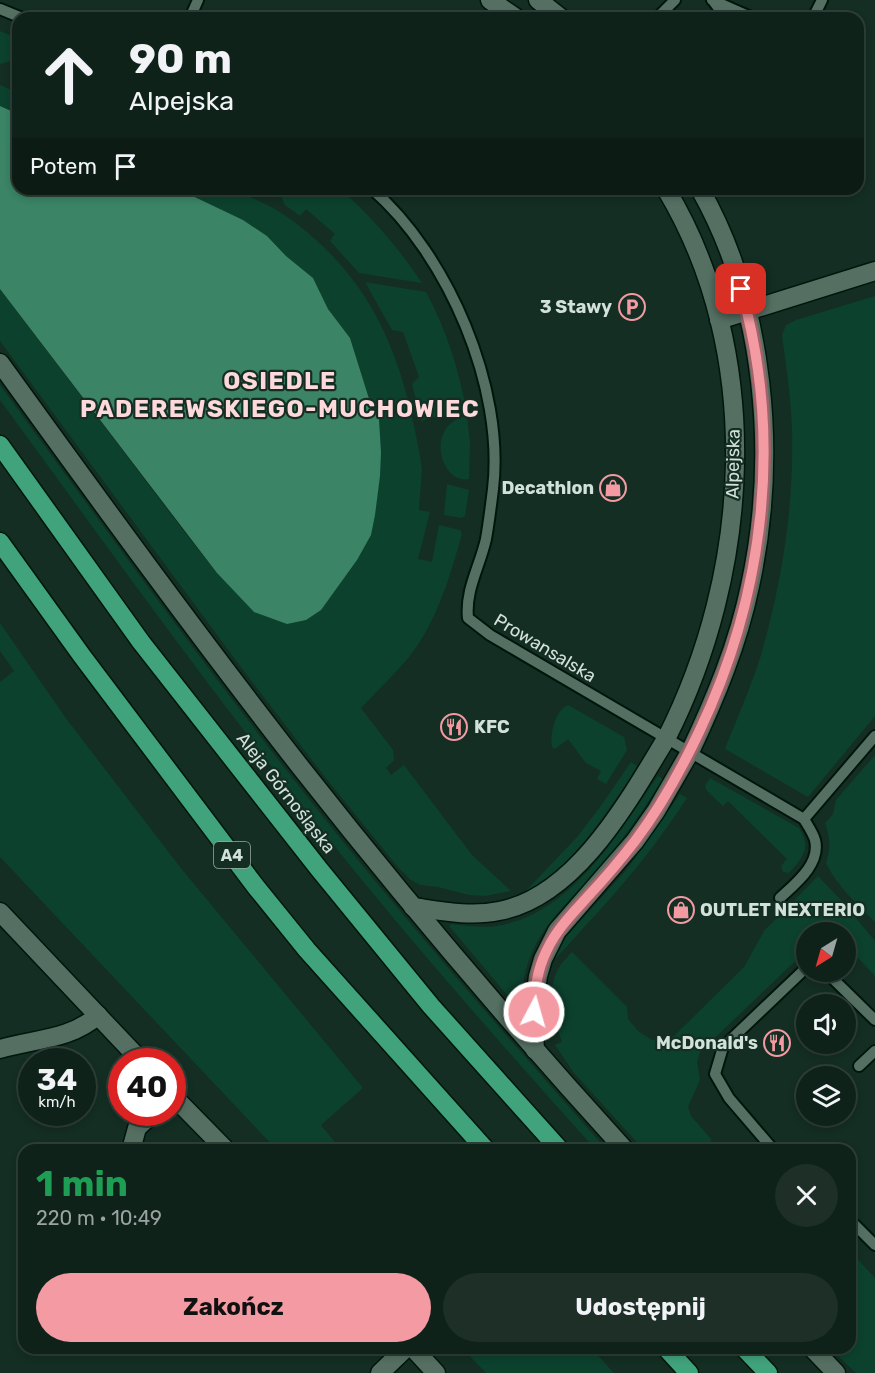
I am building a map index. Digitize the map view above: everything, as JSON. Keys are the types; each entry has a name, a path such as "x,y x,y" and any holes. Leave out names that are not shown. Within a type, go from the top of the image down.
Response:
{"highway":[{"name":"Aleja Górnośląska","path":"0,446 141,642 305,852 431,1006 555,1144"},
{"name":"A4","path":"0,542 82,656 278,914 344,993 481,1144"},
{"path":"672,1354 689,1373"},
{"path":"750,1354 768,1373"}],"street":[{"path":"490,0 507,12"},
{"path":"538,0 553,12"},
{"name":"Alpejska","path":"413,907 481,914 515,907 543,893 569,873 587,856 612,825 666,739 679,713 709,636 731,536 734,489 734,416 727,356 719,320 700,259 669,195"},
{"name":"Alpejska","path":"535,1050 535,993 543,959 569,915 635,841 656,811 690,752 721,683 750,587 760,533 764,475 764,417 756,352 747,311 735,268 703,195"},
{"path":"719,320 875,271"},
{"path":"0,363 223,667 413,907 535,1050 621,1144"},
{"path":"0,912 129,1048"},
{"path":"0,1049 72,1032 98,1015"},
{"path":"186,1108 220,1144"},
{"path":"133,1144 139,1126"},
{"path":"380,1373 400,1354"},
{"path":"419,1354 436,1373"},
{"path":"818,1354 836,1373"}],"lane":[{"path":"663,12 675,0"},
{"path":"713,1 739,12"},
{"name":"Prowansalska","path":"379,195 414,232 457,305 481,370 490,412 495,453 493,486 486,540 466,602 468,618 490,635 804,819"},
{"path":"780,898 804,875 816,852 815,840 804,819 875,736"},
{"path":"768,1144 729,1098 715,1074 723,1047 796,977"},
{"path":"836,982 875,1020"},
{"path":"859,1066 875,1051"},
{"path":"856,1226 875,1245"}],"shaded area":[{"path":"0,31 12,36 12,61 0,64"},
{"path":"0,85 12,90 12,111 0,106"},
{"path":"0,106 12,111 12,195 191,195 243,220 267,236 286,256 313,278 328,309 350,338 371,405 379,419 381,452 380,476 371,535 357,560 321,610 306,620 287,624 254,612 217,573 0,289"},
{"path":"191,195 246,195 268,205 297,224 347,272 382,327 394,356 405,388 422,469 419,510 430,512 418,559 432,562 439,525 460,530 462,534 435,614 419,643 409,657 361,708 393,750 394,760 386,768 391,775 404,765 472,855 511,891 485,896 469,895 420,885 411,880 397,866 237,662 0,341 0,289 182,529 217,573 254,612 381,452 379,419 371,405 350,338 328,309 313,278 286,256 267,236 243,220"},
{"path":"281,195 346,195 384,233 422,283 359,273 330,241 335,234 306,209 300,216 285,205"},
{"path":"365,282 426,292 440,320 450,348 466,408 421,421 412,384 419,377 403,332 392,330"},
{"path":"875,296 875,716 808,797 725,749 761,655 781,572 789,516 792,430 782,335 786,325 796,320"},
{"path":"0,385 207,667 292,778 402,913 602,1144 591,1144 479,1019 318,826 179,645 0,400"},
{"path":"467,416 470,443 469,479 459,478 450,473 441,453 441,441 445,430 454,421"},
{"path":"447,484 469,490 465,516 462,518 444,515"},
{"path":"0,623 65,717 180,867 363,1088 321,1125 336,1144 271,1144 186,1054 186,1048 181,1048 0,857 0,682 14,671 0,651"},
{"path":"568,705 624,737 627,750 606,784 597,779 601,771 586,763 568,739 555,749 552,747 554,723 563,708"},
{"path":"875,755 875,922 842,887 826,863 829,843 825,823 833,814 836,800"},
{"path":"631,762 637,766 630,778 582,844 569,859 539,885 522,895 578,836"},
{"path":"658,776 663,779 627,832 604,862 560,911 537,942 529,960 521,1007 518,1008 449,926 452,924 497,926 524,918 548,905 571,888 591,868 610,845"},
{"path":"710,778 799,828 805,841 804,852 789,873 783,872 781,866 787,859 728,801 723,806 707,791 705,786"},
{"path":"680,794 687,798 652,848 613,896 553,960 565,938 628,868"},
{"path":"818,876 875,941 875,976 856,956 856,922 796,922 796,961 700,1052 697,1062 700,1080 688,1107 691,1116 711,1139 711,1144 639,1144 574,1073 555,1045 562,1042 552,1004 553,984 560,966 572,952 627,1007 628,1019 638,1031 652,1040 671,1039 744,967 764,931"},
{"path":"856,1257 875,1278 875,1373 856,1373 836,1354 856,1354"},
{"path":"468,1354 597,1354 614,1373 486,1373"}],"place":[{"name":"3 Stawy","path":"632,307"},
{"name":"Decathlon","path":"613,488"},
{"name":"KFC","path":"454,727"},
{"name":"OUTLET NEXTERIO","path":"681,910"},
{"name":"McDonald's","path":"777,1043"}],"district":[{"name":"OSIEDLE PADEREWSKIEGO-MUCHOWIEC","path":"280,395"}],"route":[{"path":"534,1012 538,976 543,959 557,931 608,874 656,811 690,752 703,724 721,683 739,628 750,587 760,533 764,475 764,417 756,352 741,289"}]}
